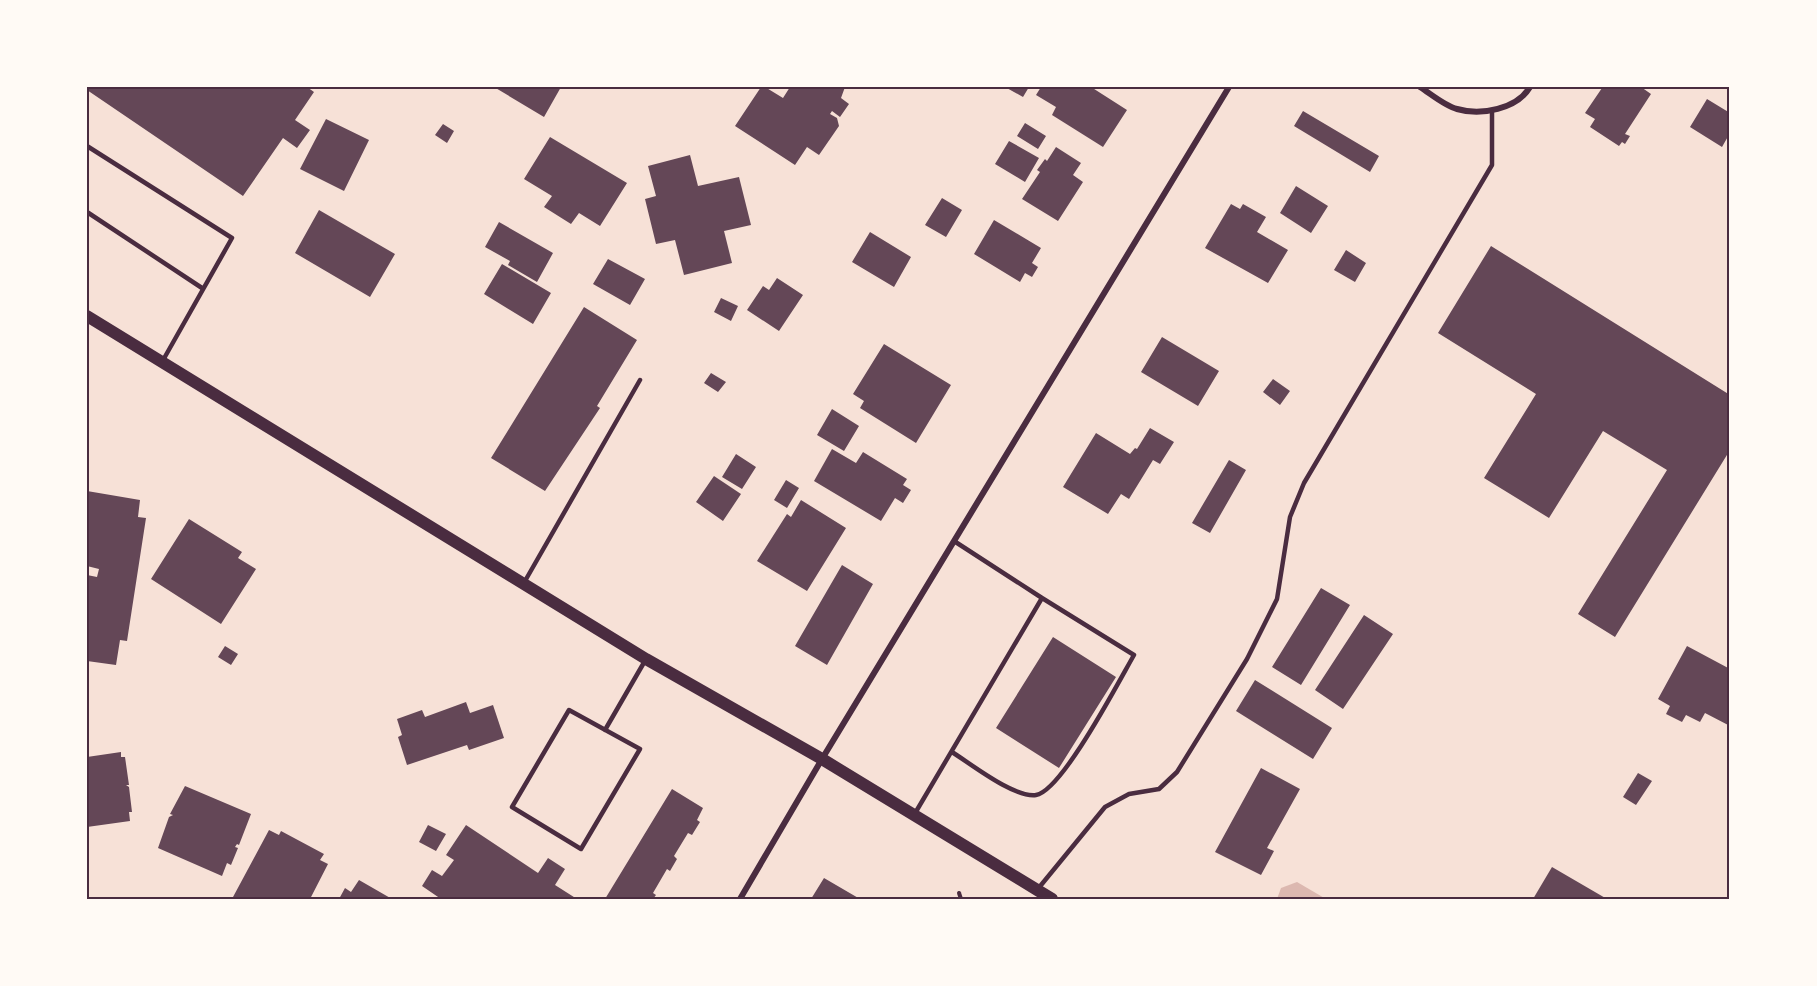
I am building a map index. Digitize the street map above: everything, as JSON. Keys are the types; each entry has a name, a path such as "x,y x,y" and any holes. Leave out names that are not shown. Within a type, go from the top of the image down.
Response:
{"main road":[{"path":"87,316 646,659 822,759 1052,899"}],"street":[{"path":"740,899 822,759 1229,87"},
{"path":"1420,87 1456,109 1492,111 1524,97 1530,87"}],"lane":[{"path":"1037,890 1105,807 1128,794 1158,789 1178,772 1247,658 1277,599 1290,517 1304,483 1492,165 1492,111"},
{"path":"87,146 232,238 162,362"},
{"path":"87,212 202,288"},
{"path":"523,584 640,380"},
{"path":"952,752 1017,793 1035,795 1045,792 1060,776 1081,746 1134,655 954,541"},
{"path":"914,815 1042,598"},
{"path":"604,730 646,659"},
{"path":"569,710 604,730 640,749 581,849 512,807 569,710"}],"path":[{"path":"959,893 961,899"}],"shaded area":[{"path":"1297,882 1326,899 1277,899 1281,888"}],"building":[{"path":"87,87 307,87 314,92 295,120 310,130 297,148 283,138 243,196 87,90"},
{"path":"494,87 561,87 544,117"},
{"path":"761,87 783,98 790,87 845,87 841,98 849,104 840,117 832,111 830,114 837,118 839,126 819,155 807,147 795,165 735,126"},
{"path":"1005,87 1029,87 1023,97"},
{"path":"1041,87 1091,87 1127,110 1103,147 1052,115 1056,107 1036,95"},
{"path":"1641,87 1651,94 1625,134 1630,136 1625,144 1622,142 1619,146 1590,127 1595,119 1585,113 1602,88"},
{"path":"1707,99 1730,113 1730,133 1722,147 1690,127"},
{"path":"1303,111 1379,156 1370,172 1294,126"},
{"path":"326,119 369,140 344,191 300,169"},
{"path":"1025,123 1046,136 1038,149 1017,136"},
{"path":"443,124 454,131 447,143 435,135"},
{"path":"550,137 627,183 600,226 579,213 571,224 544,207 552,196 524,179"},
{"path":"1009,141 1039,158 1025,182 995,164"},
{"path":"1056,147 1081,163 1073,175 1083,182 1058,221 1022,199 1040,172 1037,170 1045,159 1047,161"},
{"path":"690,155 698,186 739,177 751,225 724,231 732,263 684,275 675,240 656,244 645,199 656,196 648,166"},
{"path":"1296,186 1328,206 1311,233 1280,213"},
{"path":"942,198 962,210 946,237 925,225"},
{"path":"1231,204 1240,209 1243,204 1266,217 1257,232 1288,250 1268,283 1205,248"},
{"path":"319,210 395,254 370,297 295,253"},
{"path":"994,220 1041,248 1032,263 1038,267 1032,277 1025,273 1020,282 974,254"},
{"path":"499,222 553,253 537,282 508,265 510,261 485,247"},
{"path":"870,232 911,257 894,287 852,262"},
{"path":"1491,246 1730,395 1730,450 1615,637 1578,614 1667,470 1603,431 1549,518 1484,478 1536,394 1438,333"},
{"path":"1346,250 1366,263 1355,282 1334,270"},
{"path":"608,259 645,279 630,305 593,284"},
{"path":"502,264 551,293 533,324 484,294"},
{"path":"777,278 803,295 779,331 747,310 763,286 769,290"},
{"path":"721,298 738,306 731,321 714,312"},
{"path":"584,307 637,340 597,406 600,408 545,491 491,458"},
{"path":"1162,337 1219,371 1198,406 1141,372"},
{"path":"884,344 951,385 916,443 860,408 864,401 853,394"},
{"path":"711,373 726,382 718,392 704,383"},
{"path":"1273,379 1290,391 1280,405 1263,392"},
{"path":"832,409 859,426 844,451 817,435"},
{"path":"1150,428 1174,442 1160,464 1153,460 1129,499 1121,494 1108,514 1063,487 1096,433 1130,454 1135,448 1137,449"},
{"path":"832,449 856,463 863,452 907,479 903,485 911,490 903,503 895,498 881,521 814,481"},
{"path":"736,454 756,467 742,489 722,477"},
{"path":"1229,460 1246,470 1210,533 1192,523"},
{"path":"714,476 741,494 723,521 696,502"},
{"path":"786,480 799,488 787,508 774,500"},
{"path":"87,491 140,500 138,517 146,518 127,641 120,640 116,665 87,661 87,575 97,577 99,569 87,566"},
{"path":"801,500 846,528 807,591 757,561 787,514 791,517"},
{"path":"189,519 242,552 238,558 256,569 221,624 151,579"},
{"path":"842,565 873,584 827,665 795,646"},
{"path":"1321,588 1350,605 1301,685 1272,667"},
{"path":"1364,615 1393,634 1343,709 1315,690"},
{"path":"1053,637 1116,677 1059,768 996,728"},
{"path":"225,646 238,654 231,665 218,657"},
{"path":"1687,646 1730,669 1730,726 1705,713 1700,722 1686,715 1682,722 1666,714 1670,706 1658,699"},
{"path":"1255,680 1332,728 1313,759 1236,711"},
{"path":"466,702 470,713 493,705 504,738 469,750 467,745 407,765 398,737 402,735 397,719 422,710 425,717"},
{"path":"121,752 121,757 125,757 129,785 126,785 129,787 132,812 129,812 130,821 87,827 87,757"},
{"path":"1261,768 1300,789 1267,848 1274,851 1261,875 1215,852"},
{"path":"1638,773 1652,781 1636,805 1623,797"},
{"path":"185,786 251,814 239,845 235,847 238,848 231,865 227,863 222,876 158,848 169,817 173,815 170,814"},
{"path":"672,789 703,808 697,820 700,822 692,835 688,833 674,856 677,859 670,871 667,869 653,893 656,895 653,899 605,899"},
{"path":"428,825 446,834 436,851 419,842"},
{"path":"466,825 538,873 548,858 565,869 555,885 577,899 441,899 422,886 432,870 442,876 454,860 446,855"},
{"path":"269,830 279,835 281,831 324,854 320,860 328,864 310,899 233,897"},
{"path":"1552,867 1607,899 1533,899"},
{"path":"824,878 860,899 811,899"},
{"path":"359,880 392,899 339,899 345,888 351,892"}]}
